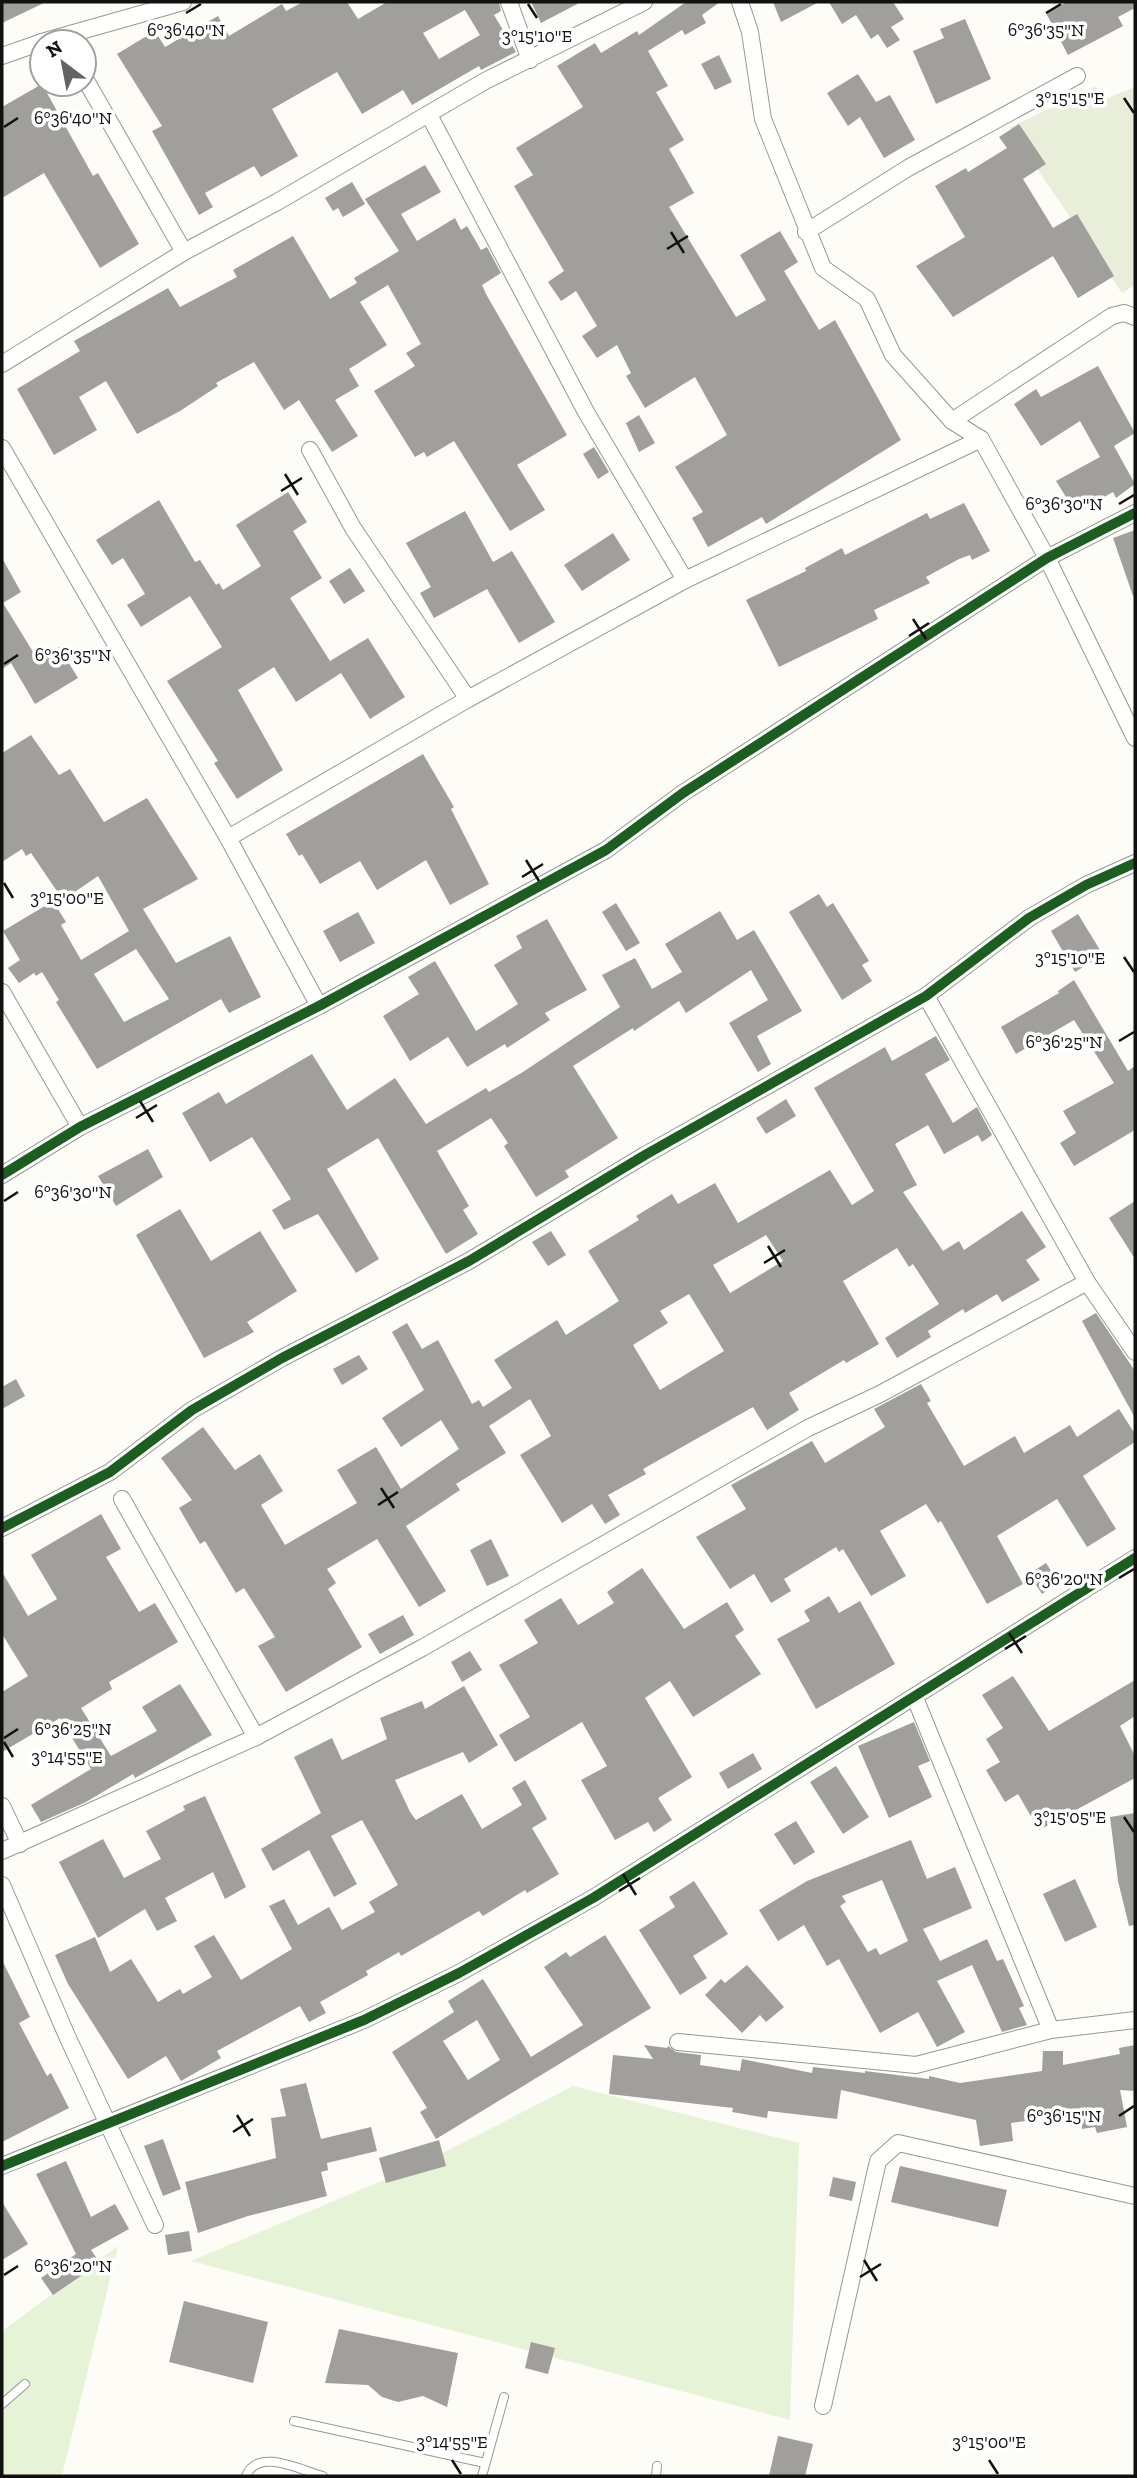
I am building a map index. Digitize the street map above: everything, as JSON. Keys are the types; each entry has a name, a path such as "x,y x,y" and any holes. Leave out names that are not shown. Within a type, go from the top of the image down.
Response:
{"street":[{"path":"96,28 175,2"},
{"path":"509,2 530,60"},
{"path":"2,364 184,251 429,116 485,81 644,2"},
{"path":"740,2 750,32 763,119 806,232 823,268 867,299 893,355 952,421 981,439 1047,558 1135,738"},
{"path":"2,56 28,47"},
{"path":"806,232 908,168 1077,76"},
{"path":"96,98 184,251"},
{"path":"429,116 586,412 685,580"},
{"path":"952,421 1112,316 1124,313 1135,317"},
{"path":"228,838 468,699 685,580 981,439"},
{"path":"2,448 228,838 319,1006"},
{"path":"310,450 353,528 468,699"},
{"path":"2,1175 80,1127 319,1006 606,850 683,793 1047,558 1135,513"},
{"path":"2,1528 110,1472 192,1410 282,1358 469,1261 645,1155 926,996 1029,918 1086,885 1135,863"},
{"path":"2,992 80,1127"},
{"path":"926,996 1087,1282 1135,1352"},
{"path":"2,1851 256,1737 422,1648 808,1428 880,1394 1087,1282"},
{"path":"122,1499 256,1737"},
{"path":"2,2166 364,2020 458,1973 593,1898 915,1699 1135,1558"},
{"path":"915,1699 1051,2030"},
{"path":"2,1806 20,1844"},
{"path":"2,1885 67,2036 155,2225"},
{"path":"678,2042 916,2065 1051,2030 1135,2020"},
{"path":"822,2406 878,2161 888,2148 898,2143 1135,2196"}],"lane":[{"path":"2,2404 25,2384"},
{"path":"482,2476 504,2397"},
{"path":"294,2421 485,2463"},
{"path":"246,2476 249,2468 258,2461 271,2461 323,2476"},
{"path":"656,2476 657,2466"}],"green space":[{"path":"1096,86 1105,99 1135,87 1135,285 1122,293 1009,128"},
{"path":"573,2086 799,2143 790,2420 191,2261 422,2164"},
{"path":"118,2246 62,2476 2,2476 2,2331"}],"building":[{"path":"2,2 46,2 2,23"},
{"path":"303,2 347,2 358,19 387,2 499,2 501,11 494,15 516,52 481,70 479,66 412,105 403,90 362,114 337,72 272,109 298,156 261,177 254,166 205,193 213,207 199,215 152,131 162,126 117,54 155,31 165,47 218,16 229,36 282,4 286,11","holes":["465,10 480,35 439,59 423,33"]},
{"path":"531,2 581,2 541,23"},
{"path":"686,2 720,2 702,15 706,23 685,35 682,30 648,51 668,86 656,92 684,140 669,149 694,193 669,207 736,317 766,300 740,255 780,231 798,262 784,271 819,330 835,320 901,440 766,524 762,517 708,547 692,518 703,512 675,467 727,435 695,377 645,408 626,376 631,373 617,345 597,358 582,336 597,326 576,291 561,301 548,282 564,271 514,186 533,175 516,148 583,107 557,66 595,43 601,53 637,31 639,35"},
{"path":"773,2 819,2 781,22"},
{"path":"829,2 893,2 904,19 891,27 900,40 887,48 878,34 871,39 856,15 842,24"},
{"path":"1067,2 1135,2 1135,8 1118,17 1123,26 1068,55 1046,13"},
{"path":"965,19 991,79 936,104 913,51 944,38 940,29"},
{"path":"719,55 732,82 715,90 701,64"},
{"path":"858,74 876,102 890,95 915,140 884,158 860,117 848,126 827,93"},
{"path":"28,92 28,98 50,98 93,176 98,173 139,244 100,268 44,173 2,198 2,107"},
{"path":"1019,124 1046,164 1023,179 1053,228 1077,214 1114,276 1078,298 1053,256 953,317 916,266 965,237 935,186 966,168 968,172 1007,148 999,137"},
{"path":"425,165 441,192 401,214 417,241 455,218 461,230 467,226 481,250 487,247 501,273 482,285 567,435 517,465 545,510 510,531 454,441 427,457 424,452 415,457 374,391 415,366 406,353 421,344 388,285 360,302 387,345 349,369 359,386 335,400 358,436 332,452 299,400 284,410 254,362 216,383 218,386 180,411 137,434 106,381 79,397 97,430 54,455 17,389 80,351 74,341 168,288 180,307 237,277 233,270 293,236 330,299 357,283 354,278 399,251 365,199"},
{"path":"352,182 365,204 343,217 338,208 333,211 325,198"},
{"path":"1098,366 1135,433 1114,446 1135,484 1116,498 1113,492 1076,513 1056,481 1100,457 1080,421 1041,446 1014,404 1036,389 1041,397"},
{"path":"639,415 655,443 639,452 626,423"},
{"path":"594,447 609,472 598,479 583,454"},
{"path":"288,492 307,522 293,531 322,578 290,598 330,661 368,638 405,697 370,719 341,673 296,702 274,667 238,690 283,770 237,799 214,763 218,761 167,681 222,647 190,596 141,627 127,605 145,594 123,558 112,565 96,540 159,500 195,562 200,560 216,585 219,583 223,590 261,566 236,525"},
{"path":"964,503 990,551 972,560 970,555 959,559 926,577 930,583 874,610 878,619 779,667 746,600 806,571 805,568 842,548 845,555 927,513 930,519"},
{"path":"465,511 493,562 512,551 555,622 519,643 487,589 434,618 420,593 431,587 406,543"},
{"path":"1135,530 1135,595 1133,596 1113,538"},
{"path":"613,533 630,560 582,591 564,565"},
{"path":"2,558 21,592 3,603 38,660 59,647 78,678 35,704 11,663 2,669"},
{"path":"350,568 365,591 344,604 329,581"},
{"path":"31,735 59,775 70,769 104,822 147,798 198,879 143,909 176,963 230,936 261,997 229,1013 221,999 97,1069 56,1002 59,1000 42,972 36,976 34,973 19,983 8,968 20,960 3,931 53,901 66,922 61,925 81,960 129,931 98,876 63,900 31,853 26,856 22,849 2,862 2,753","holes":["136,949 169,999 124,1022 94,974"]},
{"path":"423,754 454,807 451,809 489,884 450,905 426,860 377,890 360,861 320,884 286,834"},
{"path":"819,894 827,907 833,903 869,961 862,965 872,981 842,1000 789,912"},
{"path":"616,903 640,943 626,951 602,912"},
{"path":"720,911 737,940 754,930 802,1011 757,1036 771,1064 758,1072 729,1023 768,1000 751,970 686,1013 679,1001 573,1066 618,1138 565,1171 569,1177 536,1197 504,1146 508,1143 491,1118 437,1151 469,1206 463,1210 478,1234 446,1254 378,1138 327,1169 379,1259 356,1273 318,1214 284,1230 272,1210 291,1199 252,1137 210,1162 182,1113 219,1092 226,1104 312,1054 347,1110 395,1078 426,1124 486,1088 489,1092 523,1072 620,1007 602,975 635,958 652,989 682,972 665,944"},
{"path":"358,912 375,943 340,962 323,931"},
{"path":"1078,914 1103,955 1075,972 1051,931"},
{"path":"547,919 587,990 545,1013 550,1020 507,1048 505,1044 467,1067 448,1037 410,1061 383,1016 419,994 408,977 435,961 476,1031 518,1004 494,965 522,948 516,936"},
{"path":"1074,980 1128,1071 1135,1066 1135,1130 1074,1166 1060,1143 1076,1133 1063,1111 1114,1083 1074,1020 1016,1054 1001,1027 1059,993 1058,991"},
{"path":"936,1036 950,1060 925,1074 953,1123 977,1107 992,1135 982,1142 978,1135 944,1154 928,1125 895,1144 917,1185 903,1192 943,1251 959,1241 964,1250 1022,1211 1046,1247 1026,1260 1040,1280 1002,1302 997,1294 965,1313 963,1309 928,1331 931,1337 897,1358 885,1338 939,1304 913,1264 909,1267 897,1248 843,1281 879,1344 846,1363 844,1360 789,1393 799,1410 767,1430 753,1407 643,1469 646,1474 608,1495 620,1515 605,1524 592,1504 562,1523 520,1455 551,1436 530,1399 489,1426 506,1453 456,1484 460,1490 406,1526 446,1591 419,1607 377,1539 327,1569 336,1583 328,1589 362,1647 286,1692 258,1646 275,1637 244,1588 236,1593 205,1541 200,1544 179,1508 192,1500 161,1458 203,1427 235,1470 260,1454 283,1491 261,1505 285,1545 357,1503 337,1470 376,1447 401,1489 459,1449 441,1420 401,1447 382,1418 424,1390 392,1332 407,1323 422,1349 438,1340 472,1404 479,1400 483,1407 512,1388 494,1360 557,1320 566,1335 619,1301 588,1251 639,1220 636,1216 672,1194 678,1204 715,1183 738,1223 830,1170 852,1205 874,1191 814,1088 885,1047 892,1061","holes":["766,1235 783,1261 730,1293 713,1265","689,1294 724,1351 660,1390 633,1345 668,1323 660,1311"]},
{"path":"786,1099 796,1116 766,1134 756,1118"},
{"path":"148,1149 163,1177 116,1206 98,1176"},
{"path":"1135,1201 1135,1259 1109,1218"},
{"path":"180,1209 211,1261 260,1231 297,1291 247,1322 254,1332 204,1358 136,1235"},
{"path":"551,1231 566,1255 548,1266 532,1242"},
{"path":"1096,1313 1135,1371 1135,1418 1082,1321"},
{"path":"359,1355 368,1369 342,1385 333,1369"},
{"path":"16,1379 25,1396 2,1409 2,1387"},
{"path":"921,1384 931,1401 927,1403 964,1466 1015,1436 1024,1453 1070,1425 1077,1437 1119,1409 1135,1434 1135,1442 1083,1476 1116,1529 1087,1547 1057,1499 997,1536 1023,1584 987,1604 941,1521 938,1523 926,1504 880,1531 906,1576 871,1596 843,1549 839,1552 836,1547 784,1579 791,1591 771,1603 754,1574 730,1589 696,1537 746,1509 731,1485 812,1441 825,1463 885,1427 874,1409"},
{"path":"101,1514 121,1549 106,1557 139,1612 155,1603 178,1642 109,1682 112,1689 81,1708 111,1756 157,1731 142,1707 180,1684 212,1735 135,1778 133,1774 86,1802 41,1822 31,1805 91,1769 60,1718 2,1752 2,1692 28,1676 2,1634 2,1572 28,1616 57,1599 31,1555"},
{"path":"491,1539 509,1576 487,1586 470,1550"},
{"path":"1046,1563 1059,1583 1042,1594 1029,1574"},
{"path":"642,1568 684,1629 727,1602 744,1630 735,1636 761,1674 693,1717 670,1681 645,1698 692,1777 658,1798 672,1820 654,1832 648,1822 615,1840 581,1780 607,1766 582,1722 515,1762 499,1735 530,1717 499,1665 538,1643 524,1620 561,1598 578,1625 614,1603 607,1592"},
{"path":"829,1596 839,1613 860,1601 895,1664 816,1709 777,1639 810,1621 804,1611"},
{"path":"403,1615 414,1635 380,1654 368,1634"},
{"path":"470,1651 482,1670 462,1682 451,1662"},
{"path":"1013,1676 1049,1731 1135,1680 1135,1716 1120,1726 1135,1756 1135,1778 1039,1830 1018,1794 1005,1802 986,1770 1000,1762 986,1739 1003,1728 982,1695"},
{"path":"464,1686 498,1745 469,1763 463,1752 395,1780 410,1812 416,1820 462,1794 482,1829 522,1805 512,1788 525,1780 547,1819 532,1828 559,1874 527,1893 525,1890 483,1916 479,1911 401,1956 399,1952 366,1971 368,1975 320,2002 326,2013 309,2022 300,2006 217,2051 221,2058 181,2081 166,2056 128,2079 68,1984 55,1955 95,1937 110,1972 131,1959 158,2002 180,1989 183,1994 212,1977 194,1946 214,1935 241,1980 292,1949 269,1906 284,1899 298,1925 329,1907 342,1930 375,1912 369,1902 398,1885 362,1820 331,1836 357,1884 334,1897 309,1850 273,1871 261,1849 321,1813 294,1757 332,1738 342,1760 387,1739 380,1718 422,1701 425,1709"},
{"path":"914,1722 930,1761 918,1766 932,1797 889,1818 858,1746"},
{"path":"753,1753 762,1769 728,1789 719,1773"},
{"path":"836,1766 869,1817 843,1834 810,1782"},
{"path":"205,1796 246,1887 225,1899 213,1872 165,1898 177,1921 157,1931 145,1909 98,1938 59,1862 103,1839 124,1878 161,1859 146,1831 185,1810 183,1806"},
{"path":"1135,1813 1135,1925 1129,1926 1118,1881 1110,1817"},
{"path":"796,1821 815,1852 794,1865 774,1834"},
{"path":"911,1840 927,1879 955,1867 972,1908 923,1929 940,1961 987,1939 997,1961 1003,1959 1024,2006 1019,2008 1027,2025 1002,2032 972,1965 937,1981 965,2032 937,2047 918,2012 880,2033 839,1959 827,1966 804,1925 778,1941 759,1910 807,1881","holes":["882,1880 908,1941 880,1955 876,1948 868,1952 840,1906 846,1902 842,1896"]},
{"path":"1075,1879 1097,1927 1065,1942 1043,1894"},
{"path":"694,1881 728,1934 693,1956 707,1978 680,1995 639,1930 675,1907 669,1897"},
{"path":"605,1935 651,2008 436,2139 420,2112 427,2108 392,2052 454,2012 448,2001 483,1979 531,2057 583,2025 544,1967 566,1952 570,1957","holes":["477,2020 500,2060 468,2080 443,2041"]},
{"path":"2,1960 30,2017 19,2023 47,2076 51,2073 69,2108 2,2142"},
{"path":"747,1965 784,2007 766,2022 760,2015 742,2033 705,1995 721,1979 725,1983"},
{"path":"644,2045 668,2046 676,2052 701,2055 700,2065 740,2071 742,2059 812,2073 813,2067 929,2079 929,2076 960,2083 1042,2071 1043,2051 1063,2051 1063,2065 1120,2054 1119,2048 1135,2045 1135,2091 1120,2090 1127,2127 1097,2133 1095,2127 1082,2129 1080,2112 1047,2114 1048,2118 1011,2123 1013,2141 980,2146 976,2120 841,2090 837,2119 768,2111 767,2118 732,2112 733,2108 609,2094 613,2055 653,2059"},
{"path":"306,2083 321,2139 371,2127 377,2151 327,2163 328,2170 321,2172 327,2196 248,2216 198,2233 185,2182 276,2158 271,2118 286,2116 280,2089"},
{"path":"163,2139 181,2189 163,2196 144,2146"},
{"path":"439,2140 446,2166 386,2183 379,2158"},
{"path":"66,2161 91,2217 115,2204 129,2229 91,2250 100,2263 53,2295 41,2278 76,2254 36,2174"},
{"path":"900,2166 1007,2190 998,2227 891,2202"},
{"path":"833,2177 856,2182 852,2201 829,2196"},
{"path":"2,2202 28,2244 2,2260"},
{"path":"189,2231 192,2251 168,2255 165,2235"},
{"path":"184,2301 268,2322 253,2383 169,2362"},
{"path":"339,2329 458,2353 447,2407 423,2396 398,2402 382,2397 368,2385 325,2383"},
{"path":"531,2342 555,2348 548,2374 525,2368"},
{"path":"778,2436 813,2444 805,2476 769,2476"}],"cycle path":[{"path":"2,1175 80,1127 319,1006 606,850 683,793 1047,558 1135,513"},
{"path":"2,1528 110,1472 192,1410 282,1358 469,1261 645,1155 926,996 1029,918 1086,885 1135,863"},
{"path":"2,2166 364,2020 459,1973 593,1898 1135,1558"}]}
